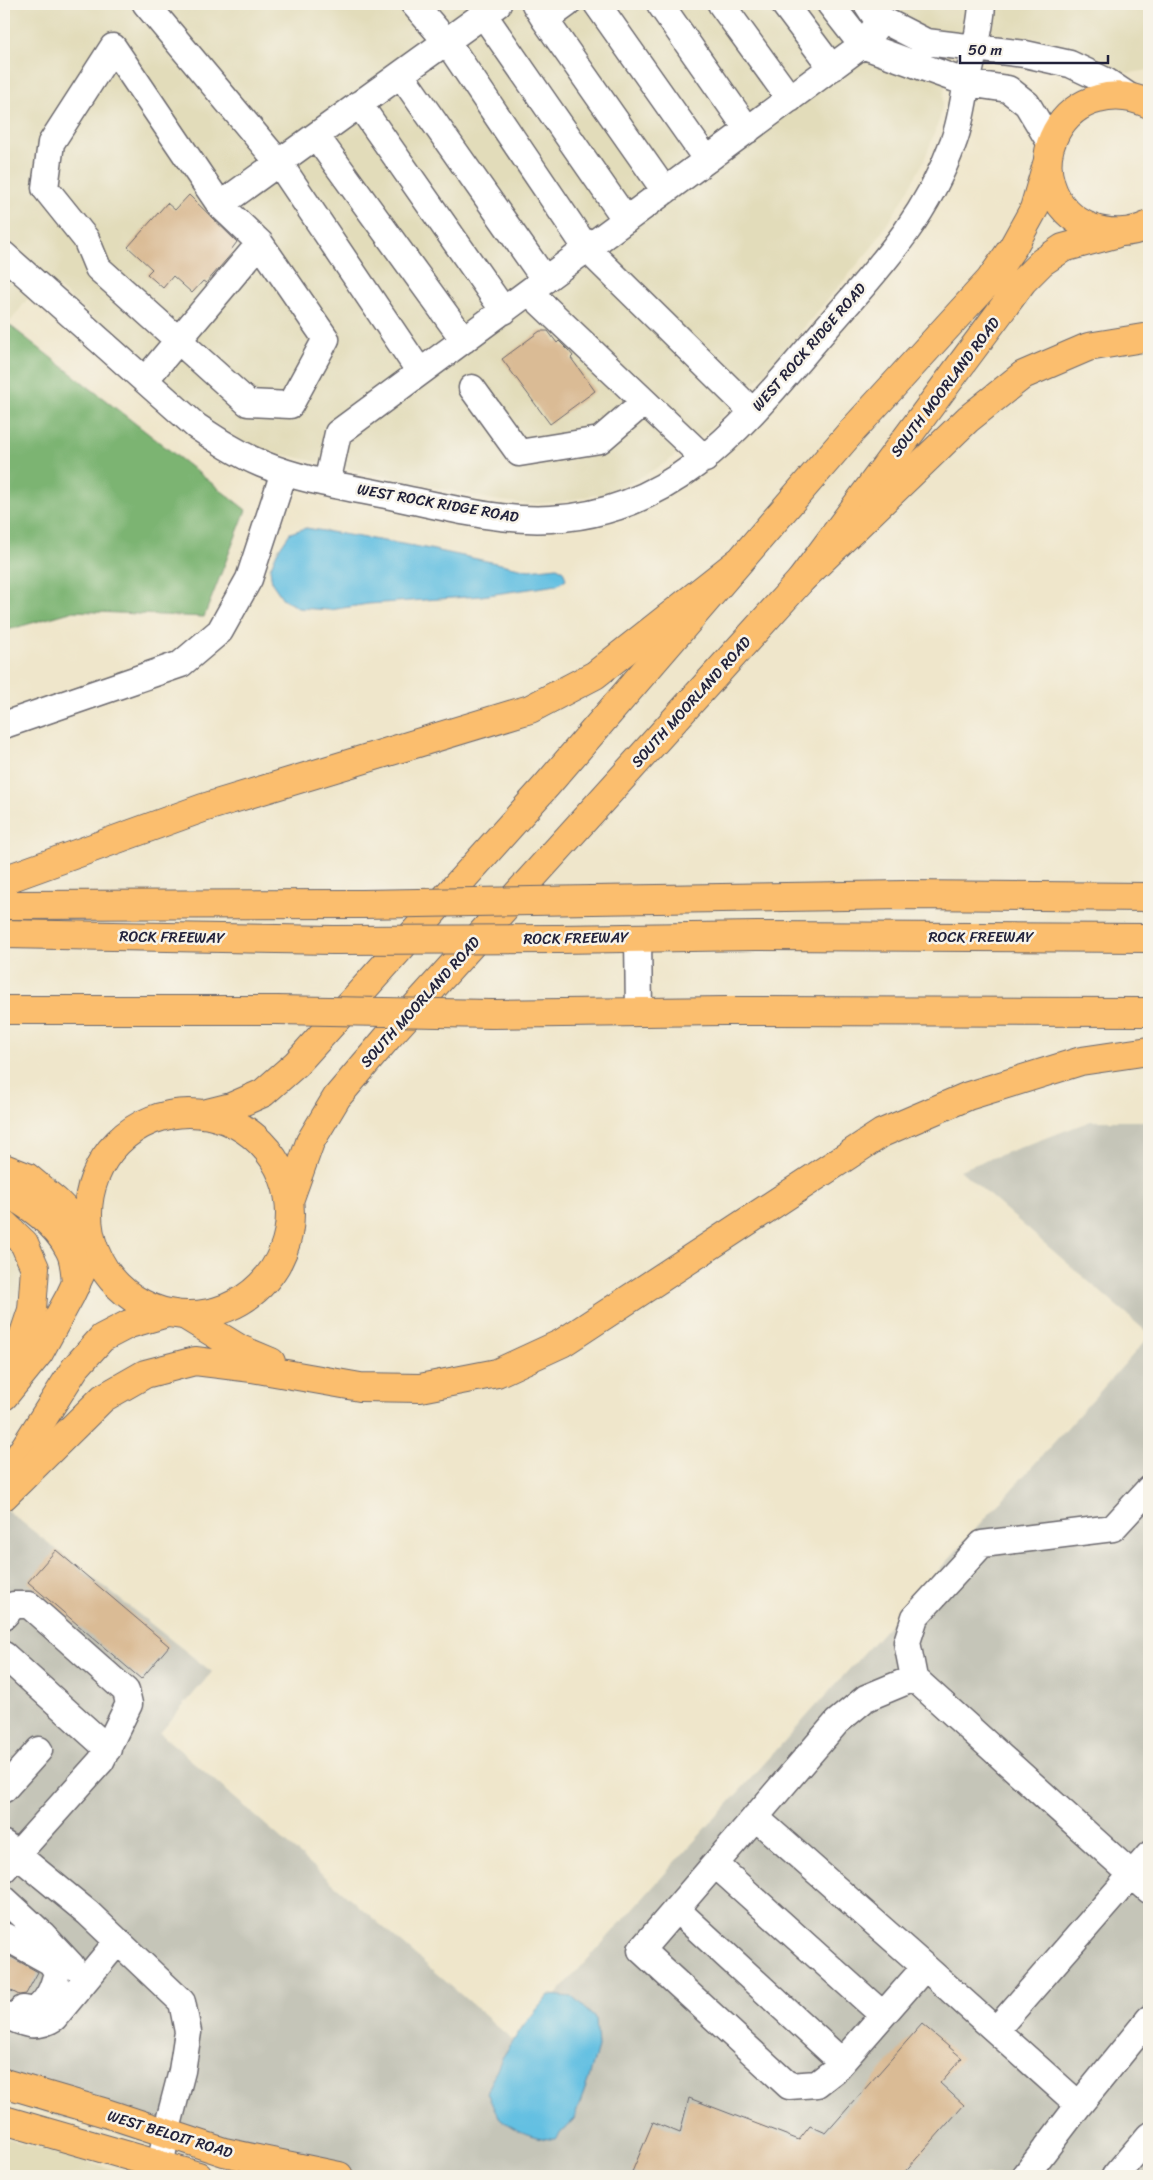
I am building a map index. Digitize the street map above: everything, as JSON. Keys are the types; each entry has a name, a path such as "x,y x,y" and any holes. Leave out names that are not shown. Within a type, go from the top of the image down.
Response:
{"main road":[{"name":"SOUTH MOORLAND ROAD","path":"207,1113 231,1107 263,1092 296,1064 547,785 844,439 990,280 1013,247 1034,209 1059,125 1073,111 1090,101 1110,96 1142,99"},
{"path":"1049,154 1050,185 1060,204 1075,220 1094,230 1115,234"},
{"name":"SOUTH MOORLAND ROAD","path":"290,1198 310,1142 338,1097 407,1016 801,580 1023,281 1042,262 1063,248 1115,234 1136,231 1149,225"},
{"path":"801,580 968,419 1022,376 1088,347 1149,337"},
{"path":"4,880 203,808 530,709 595,675 738,562"},
{"path":"4,905 362,904 905,895 1149,897"},
{"name":"ROCK FREEWAY","path":"4,934 333,940 767,936 1149,938"},
{"path":"4,1010 276,1010 492,1014 639,1012 1149,1012"},
{"path":"4,1496 103,1398 145,1374 194,1361 252,1368 360,1387 420,1388 497,1372 562,1343 882,1133 968,1096 1081,1061 1149,1051"},
{"path":"4,1396 39,1353 76,1284 91,1241 88,1202 97,1170 116,1143 142,1123 174,1113 207,1113 237,1124 262,1142 280,1168 290,1198 290,1228 282,1256 266,1281 243,1300 216,1312 176,1314 129,1324 102,1338 75,1368 4,1480"},
{"path":"4,1168 27,1177 63,1206 91,1241 109,1277 135,1300 176,1314 240,1349 309,1379"},
{"path":"4,1192 28,1205 50,1225 70,1249 74,1263 76,1284"},
{"path":"4,1224 24,1243 35,1268 32,1310 21,1343 4,1382"},
{"name":"WEST BELOIT ROAD","path":"4,2083 224,2152 339,2176"},
{"path":"4,2120 160,2171 198,2176"}],"street":[{"path":"146,4 279,163 420,372"},
{"path":"414,4 447,42 587,249 752,412"},
{"path":"567,4 540,12 665,191"},
{"path":"597,4 707,160"},
{"path":"660,4 748,130"},
{"path":"721,4 790,99"},
{"path":"784,4 832,68"},
{"path":"830,4 862,45 967,83 1008,88 1026,104 1049,154"},
{"name":"WEST ROCK RIDGE ROAD","path":"4,255 204,432 240,454 284,472 327,483 504,517 550,519 581,516 618,507 653,493 705,459 752,412 894,250 922,210 939,179 955,140 975,48 982,4"},
{"path":"220,205 491,9 626,220"},
{"path":"327,483 338,433 862,45 875,12 926,42 1025,54 1070,64 1142,99"},
{"path":"113,46 220,205 260,243 326,339 290,405 248,403 98,268 86,239 45,188 51,144 113,46"},
{"path":"401,75 537,286 644,402 705,459"},
{"path":"360,104 504,311"},
{"path":"316,136 464,340"},
{"path":"144,380 260,243"},
{"path":"472,388 519,453 600,440 644,402"},
{"path":"4,725 181,664 220,631 249,579 284,472"},
{"path":"638,938 639,1012"},
{"path":"1141,1883 914,1678 907,1642 915,1617 982,1544 1113,1528 1149,1489"},
{"path":"4,1616 14,1605 29,1605 126,1691 129,1704 102,1762 8,1856 88,1913 182,2002 188,2032 182,2071 166,2133 160,2171"},
{"path":"4,1655 108,1750"},
{"path":"914,1678 866,1698 837,1722 641,1950 789,2086 817,2084 842,2062 925,1967"},
{"path":"4,1789 39,1750"},
{"path":"755,1817 1080,2104"},
{"path":"996,2030 1141,1883 1149,1856"},
{"path":"715,1864 883,2015"},
{"path":"4,1899 42,1934 86,1980"},
{"path":"676,1909 842,2062"},
{"path":"4,1936 51,1962 57,1972 53,1989 43,2004 34,2011 18,2008 4,2000"},
{"path":"4,2014 17,2021 31,2025 45,2024 54,2018 118,1941"},
{"path":"1025,2176 1080,2104 1149,2020"},
{"path":"1115,2176 1149,2136"}],"shaded area":[{"path":"4,4 1149,4 1149,70 1130,73 1115,70 1032,38 1006,36 954,37 940,118 924,161 902,201 873,246 774,363 709,429 667,462 636,480 604,493 561,502 528,504 494,500 262,450 236,438 213,422 45,276 4,330"},
{"path":"1091,1121 1149,1121 1149,1334 960,1170"},
{"path":"4,1237 35,1268 4,1382"},
{"path":"1149,1337 1149,2176 264,2176 4,2100 4,1508 212,1672 160,1733 514,2041"},
{"path":"4,2138 111,2169 138,2176 4,2176"}],"green space":[{"path":"8,324 246,510 204,617 74,611 4,631 4,330"}],"water":[{"path":"306,528 420,547 529,570 557,567 563,570 566,579 557,585 481,596 368,604 330,610 298,608 283,599 272,583 270,569 277,552 290,533"},
{"path":"549,1995 572,1997 596,2019 598,2047 574,2119 555,2139 533,2136 505,2122 496,2113 487,2093 502,2058 523,2026"}],"building":[{"path":"189,195 237,242 231,250 233,252 206,283 203,281 192,293 173,276 163,288 147,274 152,269 128,247 167,203 175,210"},
{"path":"540,331 548,331 557,343 559,341 569,351 573,356 571,358 595,391 550,424 502,359"},
{"path":"56,1550 169,1646 141,1679 28,1582"},
{"path":"4,1953 38,1972 26,1994 19,1995 4,1987"},
{"path":"922,2024 962,2058 940,2083 964,2105 901,2176 645,2176 632,2172 653,2122 680,2133 689,2098 799,2140 810,2126 826,2133"}]}
